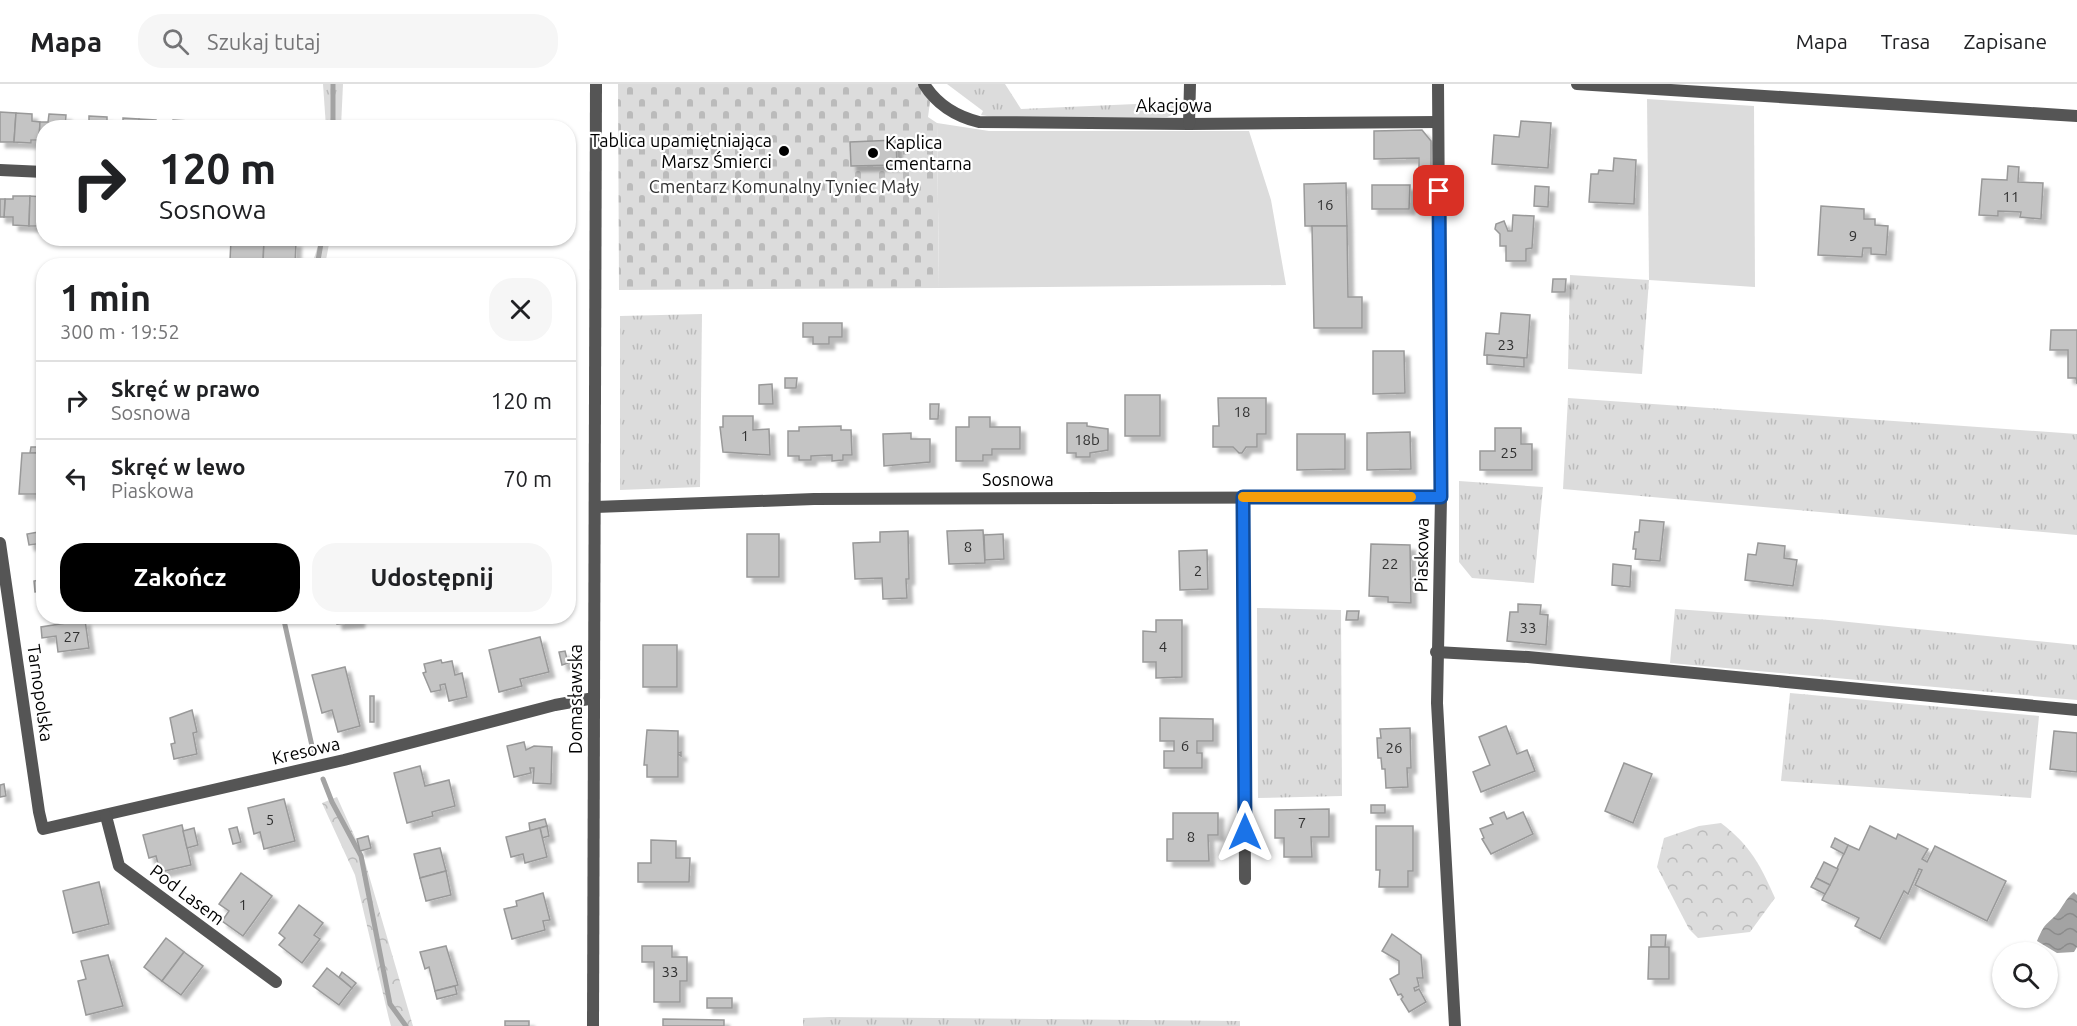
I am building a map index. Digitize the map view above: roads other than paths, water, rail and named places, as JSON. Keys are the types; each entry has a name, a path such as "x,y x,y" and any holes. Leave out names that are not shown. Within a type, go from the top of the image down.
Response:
{"street":[{"name":"Domasławska","path":"593,1026 596,84"},
{"name":"Akacjowa","path":"924,84 944,107 962,117 979,122 1190,124 1438,122"},
{"path":"1190,84 1190,124"},
{"name":"Piaskowa","path":"1438,84 1441,497 1436,652 1455,1026"},
{"path":"1576,84 2077,116"},
{"path":"0,170 36,172"},
{"path":"1243,497 1245,879"},
{"name":"Sosnowa","path":"595,507 814,499 1441,497"},
{"name":"Tarnopolska","path":"0,543 39,812"},
{"path":"1436,652 1528,657 2077,710"},
{"name":"Kresowa","path":"39,812 44,829 344,760 555,705 594,698"},
{"name":"Pod Lasem","path":"106,816 119,866 276,982"}],"water":[{"path":"2074,892 2077,895 2077,947 2074,952 2058,953 2058,942 2037,941 2045,926"}],"waterway":[{"path":"333,84 333,120"},
{"path":"318,258 321,246"},
{"path":"285,624 314,755"},
{"path":"323,779 332,802 361,856 390,1004 406,1026"}],"place":[{"name":"Tablica upamiętniająca Marsz Śmierci","path":"784,151"},
{"name":"Kaplica cmentarna","path":"873,153"}],"park label":[{"name":"Cmentarz Komunalny Tyniec Mały","path":"784,187"}]}
